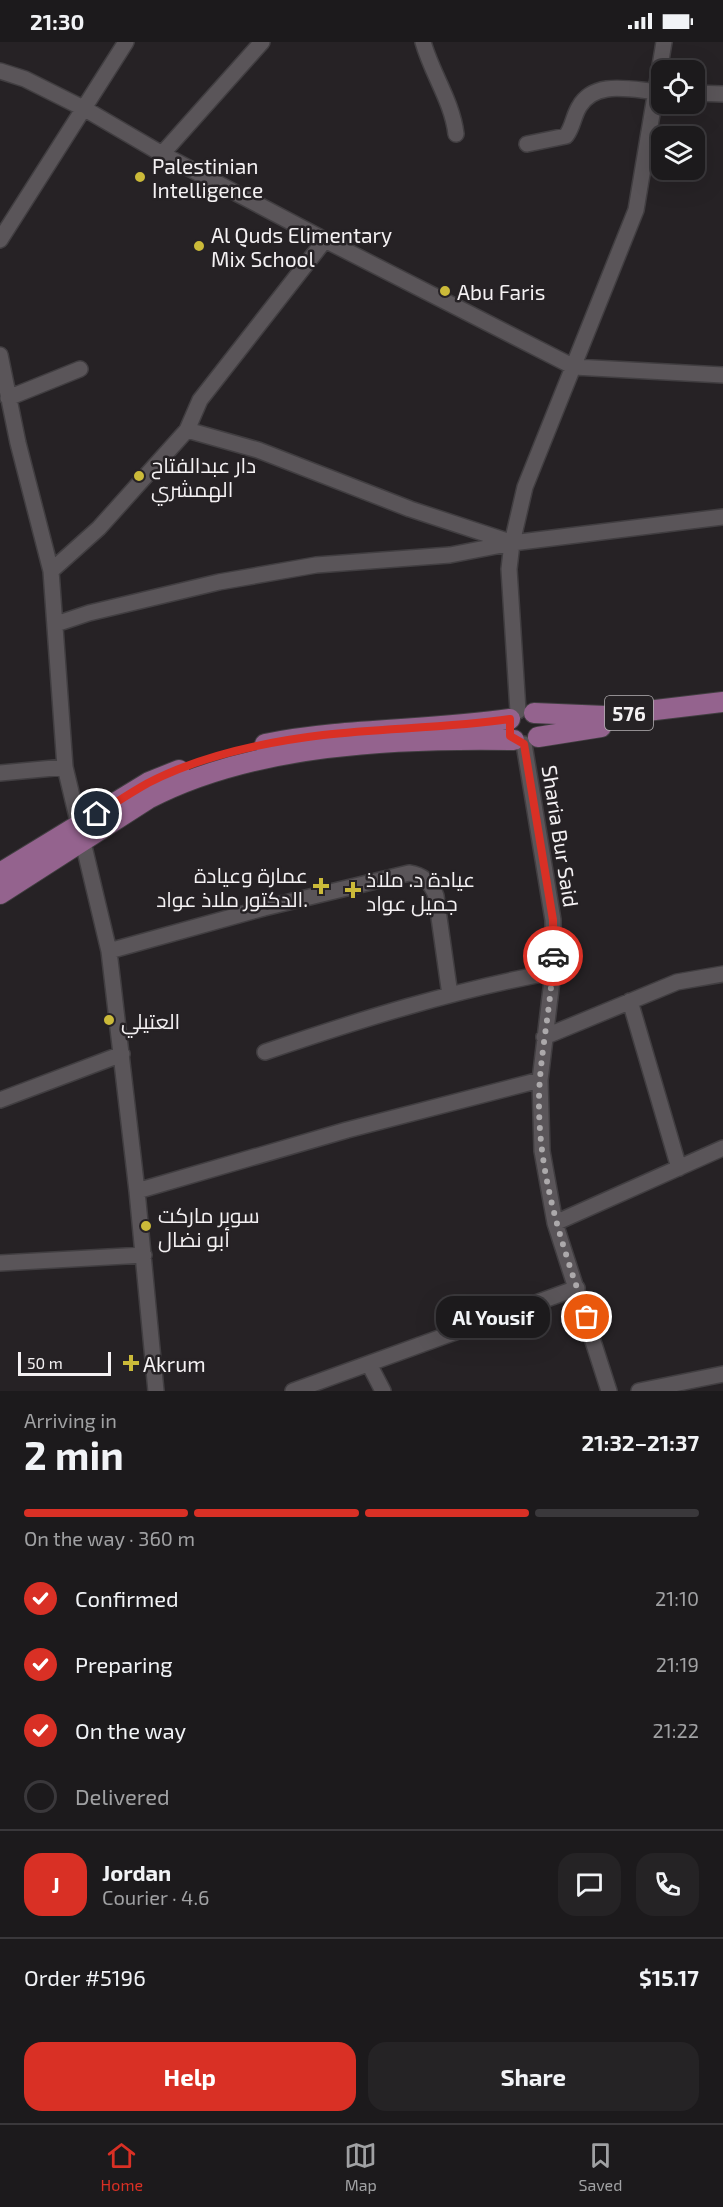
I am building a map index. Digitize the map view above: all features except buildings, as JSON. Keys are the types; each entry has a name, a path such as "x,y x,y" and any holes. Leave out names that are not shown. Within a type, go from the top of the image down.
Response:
{"main road":[{"name":"576","path":"0,894 149,783 211,759 267,744 323,735 466,725 521,714 605,716 723,702"},
{"path":"525,740 541,722 521,714 508,730 525,740 588,728 723,715"},
{"name":"576","path":"0,873 170,788 197,777 260,759 399,743 457,739 525,740"}],"street":[{"path":"0,240 85,110 126,42"},
{"path":"162,154 262,42"},
{"path":"423,42 432,72 451,110 456,134"},
{"path":"662,60 664,42"},
{"path":"0,71 24,79 85,110 162,154 325,240 574,367 723,375"},
{"path":"527,144 566,136 583,101 601,90 616,88 651,91"},
{"path":"705,93 723,94"},
{"path":"521,714 509,569 512,543 525,487 636,210 655,114"},
{"path":"51,571 99,528 187,430 200,400 325,240"},
{"path":"0,355 51,571 66,767 108,951 144,1255 156,1391"},
{"path":"9,398 80,369"},
{"path":"187,430 258,450 410,509 512,543"},
{"path":"56,624 89,613 219,582 316,565 450,555 512,543 723,517"},
{"name":"Sharia Bur Said","path":"525,740 553,920 553,972 540,1080 542,1151 555,1223 609,1391"},
{"path":"0,773 66,767"},
{"path":"108,951 264,908 409,873 417,874 430,883 436,896 450,995"},
{"path":"265,1052 397,1009 497,982 553,972"},
{"path":"544,1037 677,982 723,974"},
{"path":"630,1001 679,1168"},
{"path":"0,1100 122,1054"},
{"path":"137,1191 347,1130 540,1080"},
{"path":"555,1223 723,1148"},
{"path":"0,1263 144,1255"},
{"path":"293,1391 577,1288"},
{"path":"369,1364 383,1391"},
{"path":"639,1391 723,1374"}],"way so far":[{"path":"553,956 540,1080 539,1112 542,1151 555,1223 587,1317"}],"place":[{"name":"Palestinian Intelligence","path":"140,177"},
{"name":"Al Quds Elimentary Mix School","path":"199,246"},
{"name":"Abu Faris","path":"445,291"},
{"name":"دار عبدالفتاح الهمشري","path":"139,476"},
{"name":"عمارة وعيادة الدكتور ملاذ عواد.","path":"321,886"},
{"name":"عيادة د. ملاذ جميل عواد","path":"353,890"},
{"name":"العتيلي","path":"109,1020"},
{"name":"سوبر ماركت أبو نضال","path":"146,1226"},
{"name":"Al Yousif","path":"587,1317"},
{"name":"Akrum","path":"131,1363"}],"route":[{"path":"97,814 149,783 176,771 267,744 323,735 466,725 510,719 508,730 510,736 524,744 547,875 553,920 553,956"}]}
